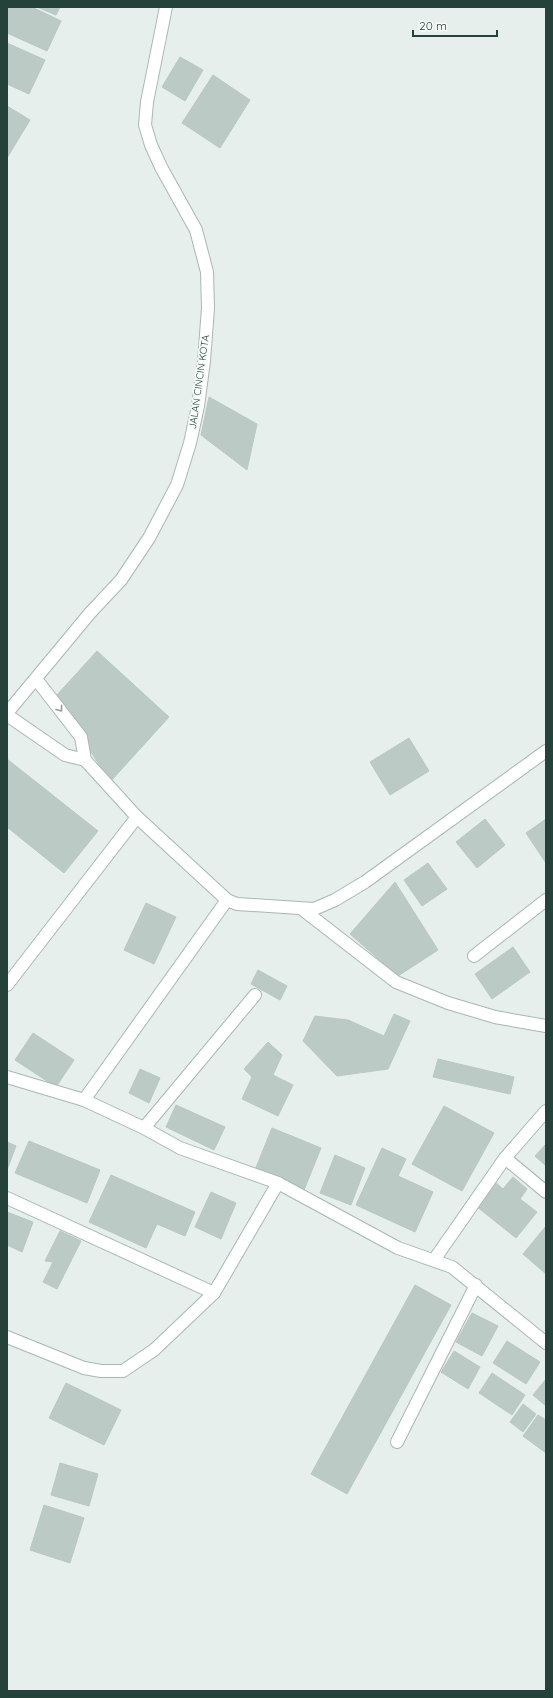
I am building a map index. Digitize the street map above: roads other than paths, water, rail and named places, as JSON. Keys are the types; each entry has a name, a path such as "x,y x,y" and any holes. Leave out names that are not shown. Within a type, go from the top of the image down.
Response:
{"street":[{"name":"JALAN CINCIN KOTA","path":"7,714 121,580 149,538 177,485 190,443 198,406 208,308 207,272 196,230 150,145 145,125 147,102 166,7"},
{"path":"36,679 81,737 85,760 137,817 228,900 238,904 314,909 336,900 365,882 546,751"},
{"path":"7,714 65,755 85,760"},
{"path":"7,985 137,817"},
{"path":"84,1100 228,900"},
{"path":"474,956 546,900"},
{"path":"302,909 396,982 448,1003 495,1017 546,1026"},
{"path":"144,1128 255,995"},
{"path":"7,1077 84,1100 144,1128 180,1148 278,1183 398,1248 452,1267 546,1343"},
{"path":"434,1260 505,1158 546,1111"},
{"path":"505,1158 546,1192"},
{"path":"7,1337 84,1368 101,1371 123,1371 154,1350 214,1293 278,1183"},
{"path":"7,1198 214,1293"},
{"path":"397,1442 476,1285"}]}
